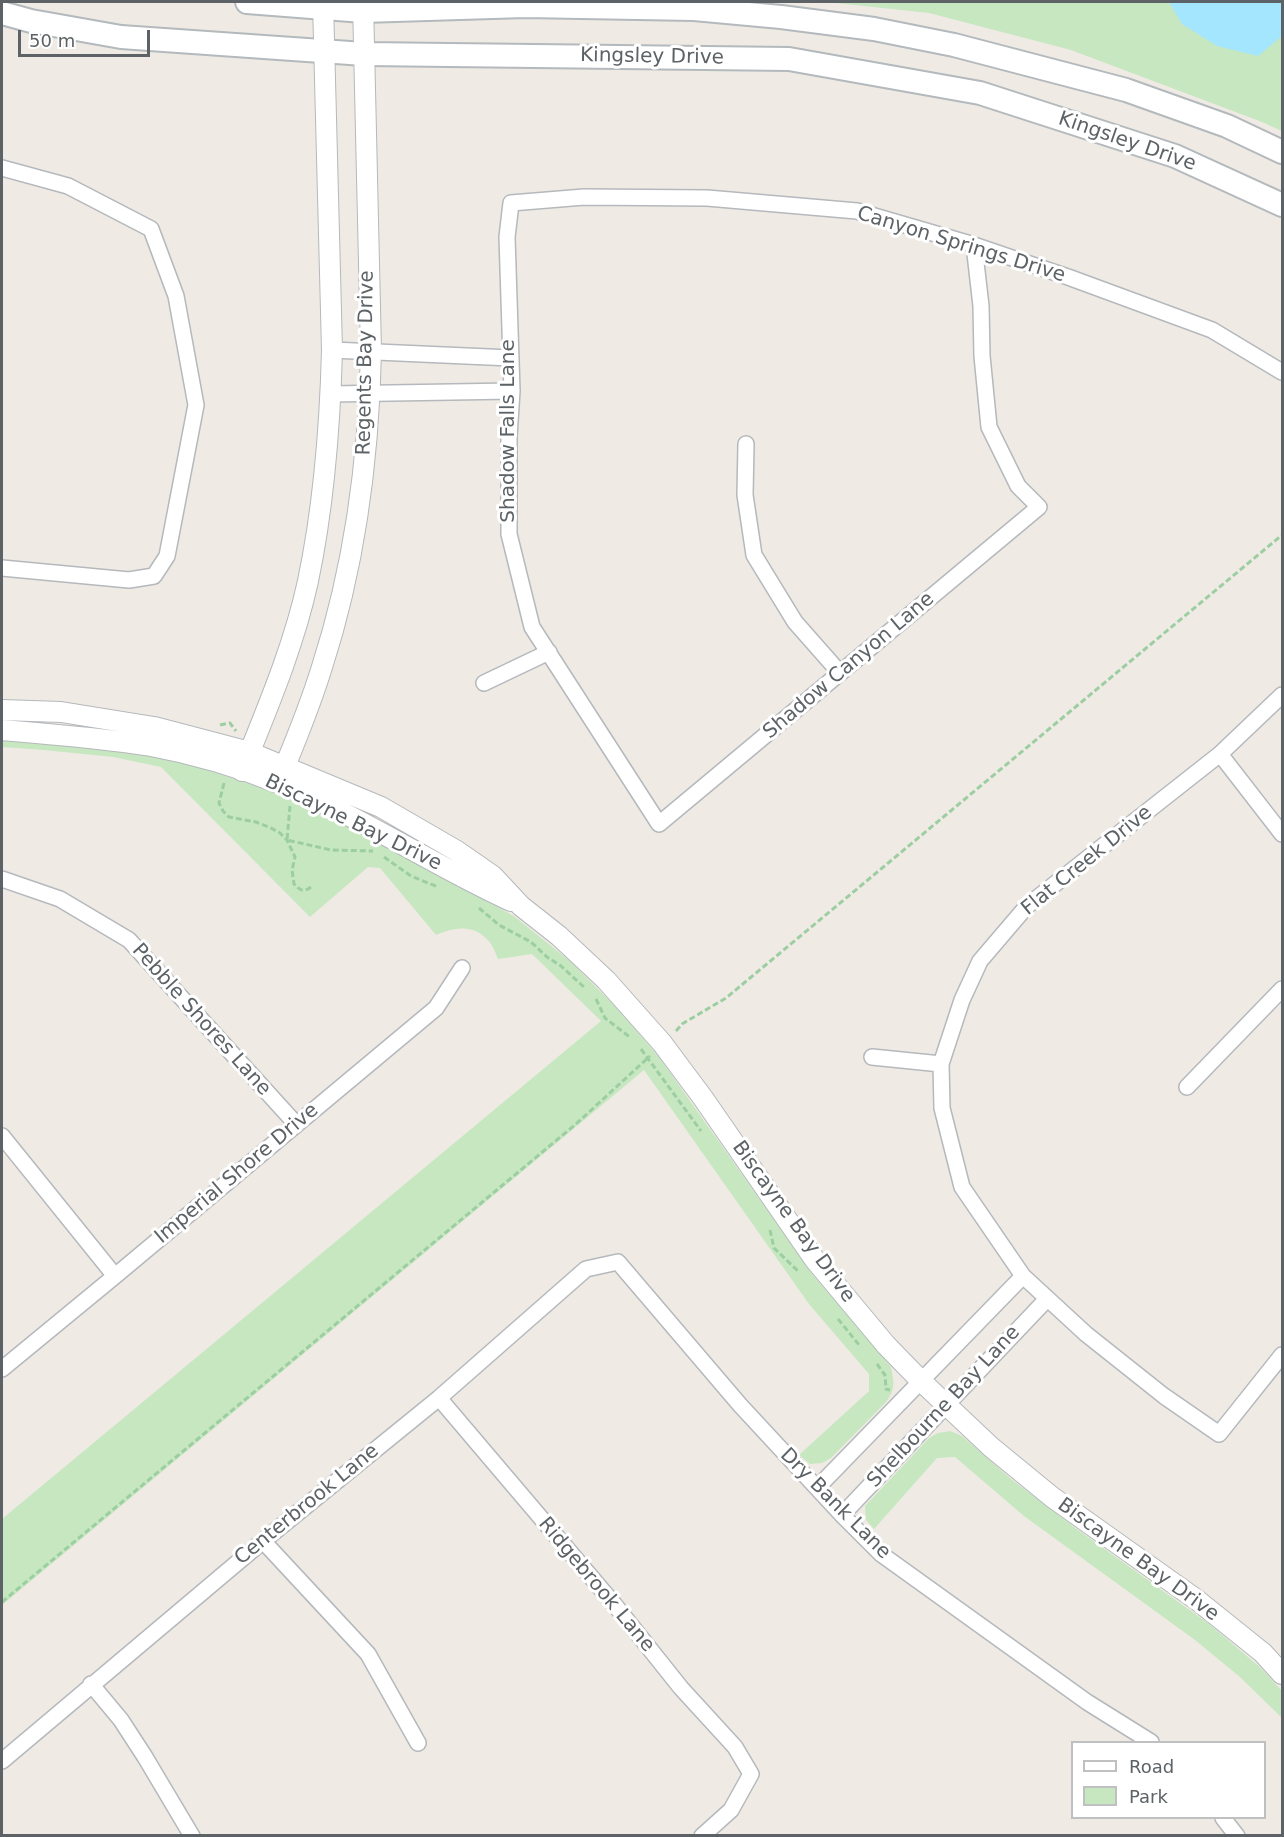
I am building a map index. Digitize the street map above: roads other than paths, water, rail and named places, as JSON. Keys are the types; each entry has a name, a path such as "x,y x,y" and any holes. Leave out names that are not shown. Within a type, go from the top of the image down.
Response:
{"main road":[{"path":"247,2 363,6 694,9 781,17 873,30 954,45 1126,90 1227,126 1282,152"},
{"name":"Kingsley Drive","path":"2,13 31,21 121,37 364,54 789,59 980,93 1175,156 1282,205"}],"street":[{"name":"Regents Bay Drive","path":"242,771 286,656 308,582 322,495 331,394 332,350 323,4"},
{"name":"Regents Bay Drive","path":"282,775 322,667 347,572 362,490 371,351 363,6"},
{"path":"2,168 68,186 151,229 176,296 196,405 167,556 154,576 129,580 2,567"},
{"name":"Canyon Springs Drive","path":"511,203 584,197 707,198 857,211 974,245 1212,330 1282,372"},
{"name":"Shadow Falls Lane","path":"511,203 507,237 512,391 509,437 509,534 532,627 659,824"},
{"name":"Shadow Canyon Lane","path":"659,824 1039,507 1018,486 989,427 982,356 981,306 974,245"},
{"path":"332,350 511,358"},
{"path":"331,394 512,391"},
{"path":"746,444 745,495 754,555 795,622 840,673"},
{"path":"484,682 549,652"},
{"name":"Flat Creek Drive","path":"1282,694 1220,754 1027,906 980,962 962,1000 941,1064 942,1108 962,1187 1023,1276 1086,1334 1146,1382 1219,1434 1282,1355"},
{"name":"Biscayne Bay Drive","path":"2,710 61,712 154,727 249,752 282,775"},
{"name":"Biscayne Bay Drive","path":"2,730 152,746 242,771 282,775 381,807 457,850 493,876 521,906 559,936 606,980 662,1043 703,1098 815,1260 886,1345 914,1388 946,1405 991,1447 1052,1497 1197,1600 1263,1653 1282,1674"},
{"path":"1220,754 1282,834"},
{"name":"Pebble Shores Lane","path":"2,879 60,899 129,940 296,1124"},
{"name":"Imperial Shore Drive","path":"2,1369 436,1008 462,968"},
{"path":"1187,1087 1282,989"},
{"path":"872,1057 941,1064"},
{"path":"2,1136 115,1276"},
{"name":"Centerbrook Lane","path":"2,1761 263,1541 439,1398 586,1269 618,1262"},
{"name":"Dry Bank Lane","path":"618,1262 740,1406 881,1554 1087,1702 1148,1741"},
{"name":"Shelbourne Bay Lane","path":"817,1488 1023,1276"},
{"name":"Shelbourne Bay Lane","path":"842,1515 1047,1299"},
{"name":"Ridgebrook Lane","path":"439,1398 614,1604 681,1688 735,1747 751,1774 731,1810 702,1836"},
{"path":"263,1541 368,1654 418,1743"},
{"path":"92,1684 121,1720 192,1836"},
{"path":"1224,1819 1237,1836"}],"water":[{"path":"1169,2 1282,2 1282,36 1258,56 1217,46 1182,24"}]}
